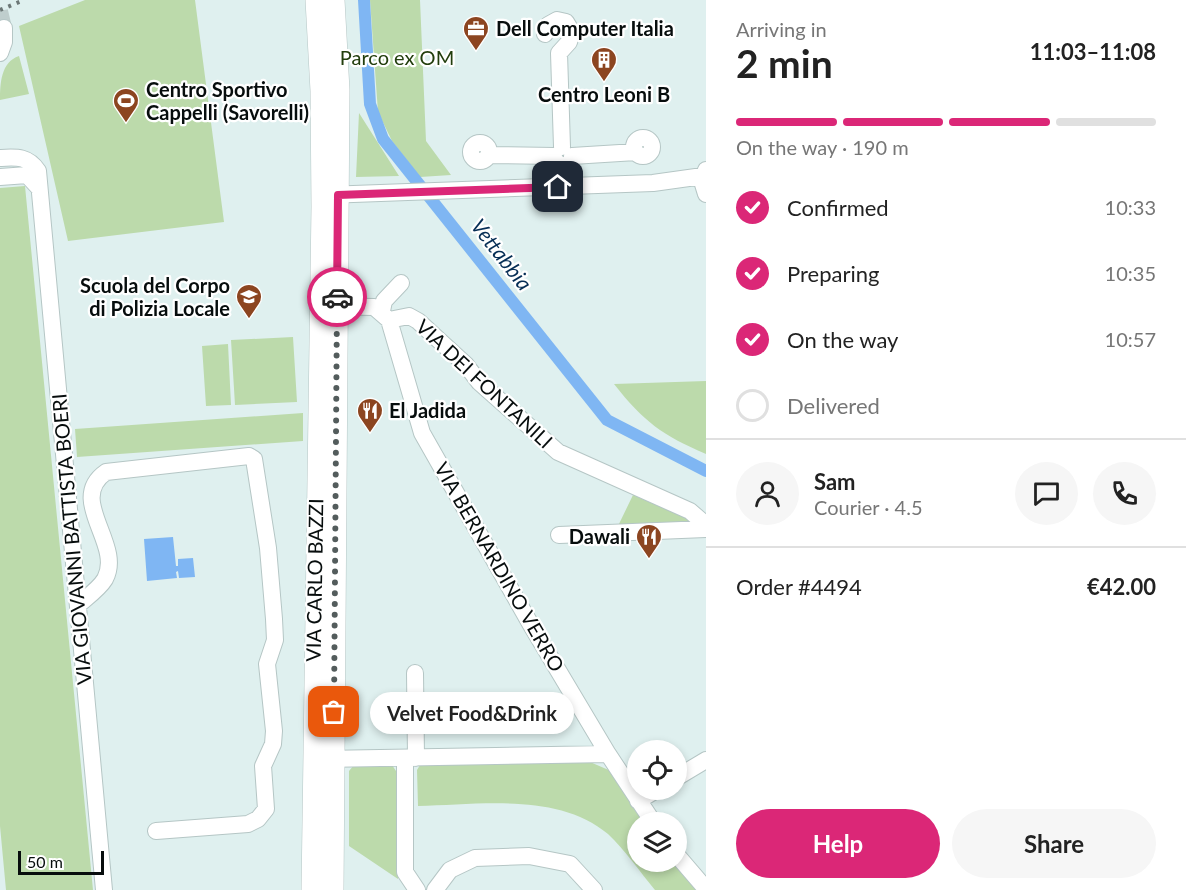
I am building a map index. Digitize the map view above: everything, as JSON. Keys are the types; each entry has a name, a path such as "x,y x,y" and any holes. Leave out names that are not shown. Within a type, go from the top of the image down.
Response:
{"main road":[{"name":"VIA CARLO BAZZI","path":"312,890 329,195 316,0"},
{"name":"VIA CARLO BAZZI","path":"329,195 339,90 334,0"},
{"name":"VIA CARLO BAZZI","path":"328,306 336,759 333,890"}],"street":[{"path":"545,34 548,25 557,20 566,22 572,32 571,39 559,53 565,187"},
{"path":"0,53 4,42 4,28"},
{"path":"488,155 563,157 636,152"},
{"name":"VIA GIOVANNI BATTISTA BOERI","path":"0,158 22,157 32,163 38,171 104,890"},
{"path":"0,177 27,175 39,188"},
{"path":"329,195 704,182"},
{"path":"385,316 384,301 401,283"},
{"path":"328,306 367,306 385,316"},
{"name":"VIA DEI FONTANILI","path":"385,316 409,316 418,321 466,365 479,382 558,452 690,512 703,530"},
{"name":"VIA BERNARDINO VERRO","path":"385,316 422,433 531,625 608,754 646,812"},
{"path":"78,605 104,580 110,560 92,506 92,492 96,478 106,472 249,456 255,459 268,548 275,640 267,664 274,731 273,744 263,766 266,809 258,819 248,824 156,831"},
{"path":"560,535 703,530"},
{"path":"415,673 405,872 417,890"},
{"path":"314,760 608,754"},
{"path":"687,771 706,760"},
{"path":"435,890 450,870 475,858 530,856 570,864 594,890"},
{"path":"687,867 706,889"}],"green space":[{"name":"Centro Sportivo Cappelli (Savorelli)","path":"85,0 195,0 224,222 68,241 19,26"},
{"name":"Parco ex OM","path":"370,0 420,0 426,141 451,175 420,177 392,141 378,112"},
{"path":"19,56 29,94 0,100 1,80 5,68 8,63"},
{"path":"359,113 399,176 356,177"},
{"path":"25,186 93,890 6,890 0,826 0,188"},
{"path":"293,337 297,402 235,405 231,340"},
{"path":"228,344 231,405 206,406 202,346"},
{"path":"706,381 706,454 665,434 645,418 614,384"},
{"path":"303,413 303,441 77,457 75,429"},
{"path":"633,495 691,520 689,524 618,526"},
{"path":"590,762 611,771 627,795 627,800 630,800 638,812 627,812 627,855 608,834 588,821 542,806 492,803 418,806 417,770 420,765"},
{"path":"354,765 392,765 396,771 398,879 349,846 349,771"},
{"path":"640,872 684,872 699,890 655,890"}],"water":[{"path":"173,537 176,566 178,566 178,559 193,558 195,577 179,578 178,571 176,572 177,578 147,581 144,539"}],"waterway":[{"name":"Vettabbia","path":"364,0 370,104 383,139 607,420 706,471"}],"tunnel":[{"path":"0,11 4,28"}],"railway":[{"path":"0,10 24,0"}],"way so far":[{"path":"334,712 337,297"}],"place":[{"name":"Dell Computer Italia","path":"476,52"},
{"name":"Centro Leoni B","path":"604,83"},
{"name":"Centro Sportivo Cappelli (Savorelli)","path":"126,124"},
{"name":"Scuola del Corpo di Polizia Locale","path":"249,320"},
{"name":"El Jadida","path":"370,434"},
{"name":"Dawali","path":"649,560"},
{"name":"Velvet Food&Drink","path":"334,712"}],"route":[{"path":"337,297 338,195 558,187"}]}
